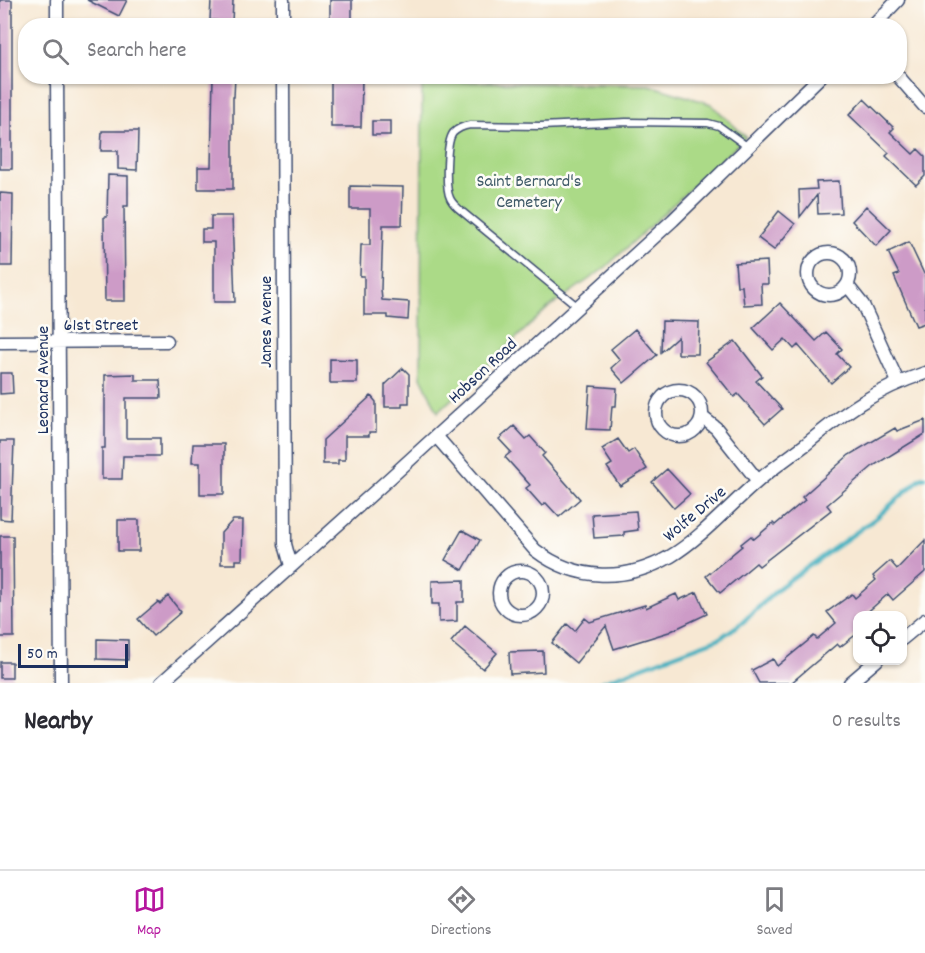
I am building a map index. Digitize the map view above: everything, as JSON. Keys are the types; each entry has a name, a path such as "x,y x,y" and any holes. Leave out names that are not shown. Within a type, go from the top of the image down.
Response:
{"street":[{"path":"57,0 57,18"},
{"path":"283,0 283,18"},
{"path":"881,18 898,0"},
{"name":"Leonard Avenue","path":"57,84 61,683"},
{"name":"Janes Avenue","path":"283,84 285,544 291,566"},
{"name":"Hobson Road","path":"161,683 673,219 813,84"},
{"path":"905,84 925,107"},
{"path":"847,285 863,305 898,382"},
{"name":"61st Street","path":"0,342 167,341"},
{"name":"Wolfe Drive","path":"436,436 535,550 548,560 579,572 624,574 640,570 672,555 834,419 898,382 925,373"},
{"path":"702,417 716,428 758,481"},
{"path":"535,575 548,560"},
{"path":"907,636 925,620"},
{"path":"850,683 871,665"}],"lane":[{"path":"577,306 451,200 447,189 449,141 454,133 461,127 470,125 708,123 719,126 748,147"}],"green space":[{"name":"Saint Bernard's Cemetery","path":"422,84 649,85 711,104 746,137 605,268 548,308 438,412 421,377"}],"building":[{"path":"0,0 12,0 12,169 0,169"},
{"path":"87,0 127,0 119,16"},
{"path":"211,0 233,0 232,18 210,18"},
{"path":"330,0 352,0 352,18 330,18"},
{"path":"213,84 235,84 233,189 198,189 198,167 211,167"},
{"path":"331,84 362,84 361,127 331,127"},
{"path":"864,99 894,128 890,132 913,154 918,149 925,156 925,176 916,185 886,156 889,153 849,115"},
{"path":"372,121 390,121 390,135 372,135"},
{"path":"102,131 138,131 137,170 118,169 118,151 101,151"},
{"path":"108,175 128,176 128,206 124,206 125,301 105,301 104,217 107,217"},
{"path":"839,181 841,213 818,214 817,195 800,217 799,190 817,189 816,182"},
{"path":"350,186 403,187 402,225 383,225 381,289 382,300 409,302 408,320 388,318 388,315 364,315 364,276 360,276 361,245 370,245 370,209 350,209"},
{"path":"0,193 13,194 12,266 0,266"},
{"path":"866,206 891,230 876,246 852,221"},
{"path":"779,211 795,224 774,250 758,238"},
{"path":"211,216 232,216 235,302 214,302 214,242 202,242 202,229 211,229"},
{"path":"909,242 925,276 925,323 916,326 894,276 899,274 888,252"},
{"path":"767,261 768,284 761,284 762,304 744,305 742,286 737,286 735,263"},
{"path":"780,303 816,341 826,332 842,349 837,354 849,367 831,383 798,345 794,349 785,339 773,350 753,328"},
{"path":"662,321 699,322 698,354 678,354 678,337 661,352"},
{"path":"635,329 657,355 624,383 611,368 620,360 611,349"},
{"path":"735,341 762,376 756,381 782,409 765,424 738,394 734,397 706,362"},
{"path":"330,359 357,360 357,383 330,383"},
{"path":"403,368 409,374 409,403 402,403 402,407 385,407 385,385"},
{"path":"0,373 12,373 13,393 0,394"},
{"path":"135,374 135,380 160,380 161,398 126,398 126,438 160,438 160,456 123,456 122,479 102,479 102,448 105,448 105,375"},
{"path":"590,386 617,388 616,406 612,406 610,430 587,429"},
{"path":"371,396 376,402 376,432 369,432 369,436 345,436 345,460 338,460 338,464 323,464 323,440"},
{"path":"925,420 925,434 873,466 827,505 831,510 759,566 756,563 720,593 706,576 751,536 754,539 773,523 775,525 805,500 802,497 849,455 895,428 897,431"},
{"path":"514,426 526,439 530,436 545,453 542,456 580,499 559,517 546,503 542,506 526,488 530,485 505,457 511,452 499,439"},
{"path":"618,439 628,453 634,449 647,469 620,486 607,467 612,464 602,449"},
{"path":"0,441 14,441 11,520 0,519"},
{"path":"193,444 224,444 224,494 200,494 200,463 192,463"},
{"path":"667,469 690,494 674,508 652,482"},
{"path":"636,511 638,530 624,532 624,536 594,538 592,514"},
{"path":"118,520 139,520 139,551 118,551"},
{"path":"233,520 243,520 242,560 236,560 236,564 221,564 221,533"},
{"path":"462,530 480,540 463,570 445,560"},
{"path":"0,536 13,536 14,637 0,637"},
{"path":"925,540 925,572 893,600 888,594 869,611 853,611 853,637 840,647 837,644 791,683 759,683 752,670 773,659 777,666 814,636 817,639 836,623 827,612 852,594 855,598 876,580 873,576 890,561 897,569"},
{"path":"464,580 464,602 457,602 457,621 439,622 439,604 432,604 432,581"},
{"path":"697,592 707,614 669,632 614,649 606,626 576,663 552,643 567,624 575,631 585,618 590,622 645,605 646,608 676,594 679,600"},
{"path":"168,596 181,612 153,636 138,619"},
{"path":"465,626 497,653 483,669 451,642"},
{"path":"97,639 128,640 128,660 97,659"},
{"path":"543,651 544,672 510,674 509,652"},
{"path":"0,662 12,662 12,678 0,678"}],"waterway":[{"path":"599,683 720,638 743,622 780,587 876,518 925,477"}]}
